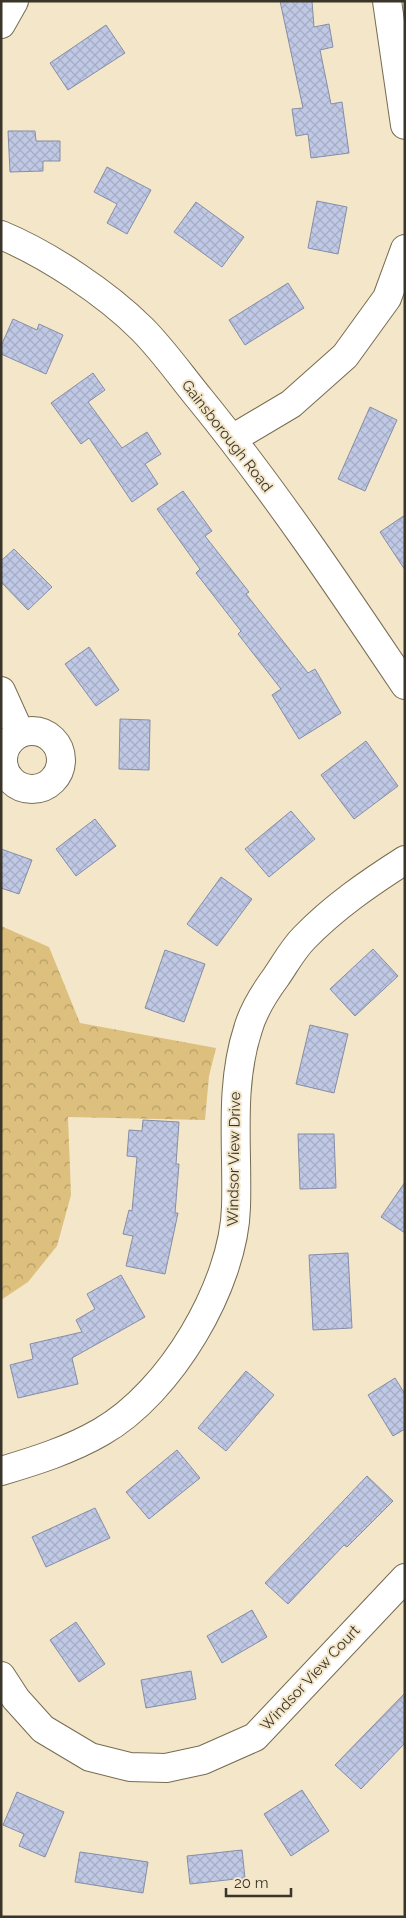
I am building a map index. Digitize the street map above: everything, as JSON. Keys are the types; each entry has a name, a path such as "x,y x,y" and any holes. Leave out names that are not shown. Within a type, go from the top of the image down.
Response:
{"street":[{"path":"1,24 14,1"},
{"path":"387,1 405,126"},
{"name":"Gainsborough Road","path":"1,235 28,246 92,289 142,329 232,439 364,624 405,685"},
{"path":"232,439 291,404 345,356 387,298 405,249"},
{"path":"1,691 20,733"},
{"name":"Windsor View Drive","path":"1,1472 44,1458 102,1432 136,1406 176,1362 209,1309 231,1246 236,1209 236,1083 248,1028 266,992 303,938 353,894 405,860"},
{"name":"Windsor View Court","path":"1,1676 16,1699 43,1729 90,1757 130,1767 166,1768 203,1760 255,1737 405,1578"}],"green space":[{"path":"1,926 49,947 80,1023 216,1048 209,1076 205,1120 68,1117 71,1195 57,1246 28,1282 1,1300"}],"building":[{"path":"280,1 312,1 314,27 329,24 333,47 320,50 331,104 342,102 349,153 311,158 308,134 296,136 292,109 303,108"},
{"path":"106,25 125,53 68,90 50,63"},
{"path":"8,131 35,131 36,141 60,141 60,161 43,161 43,171 10,172"},
{"path":"107,167 151,190 127,234 107,223 117,204 94,192"},
{"path":"317,201 347,207 338,254 308,248"},
{"path":"196,202 244,237 222,267 174,232"},
{"path":"288,283 304,308 245,345 229,320"},
{"path":"13,319 37,330 39,324 63,335 46,374 1,354 1,346"},
{"path":"93,373 105,390 88,402 122,448 147,432 161,454 145,464 158,484 132,502 89,438 81,444 51,403"},
{"path":"370,407 397,420 365,491 338,479"},
{"path":"183,491 212,531 205,536 249,592 246,594 308,673 315,669 341,713 299,739 272,695 281,689 238,634 241,631 196,573 200,569 157,509"},
{"path":"405,515 405,570 380,532"},
{"path":"14,549 52,587 28,610 1,582 1,561"},
{"path":"89,647 119,690 96,706 65,664"},
{"path":"120,719 150,720 149,770 119,769"},
{"path":"366,741 398,786 354,819 321,775"},
{"path":"291,811 315,839 269,877 245,849"},
{"path":"95,819 116,846 76,876 56,849"},
{"path":"1,849 32,860 19,894 1,888"},
{"path":"221,877 252,899 217,946 187,924"},
{"path":"373,949 398,976 355,1016 330,989"},
{"path":"165,950 205,964 184,1022 145,1008"},
{"path":"310,1025 348,1034 334,1093 296,1084"},
{"path":"143,1120 179,1122 176,1164 179,1164 175,1213 178,1213 165,1274 126,1266 133,1236 123,1234 129,1210 132,1211 137,1157 127,1156 129,1130 142,1131"},
{"path":"298,1134 334,1134 336,1188 300,1189"},
{"path":"405,1182 405,1233 381,1217"},
{"path":"348,1253 352,1328 313,1330 309,1255"},
{"path":"121,1275 145,1317 72,1358 78,1384 18,1398 10,1365 33,1359 30,1344 82,1332 76,1320 95,1309 87,1294"},
{"path":"246,1371 274,1395 226,1451 198,1428"},
{"path":"395,1378 405,1394 405,1429 393,1436 368,1395"},
{"path":"177,1450 200,1478 149,1519 126,1492"},
{"path":"367,1476 393,1501 347,1547 344,1545 288,1604 265,1583"},
{"path":"95,1508 110,1538 46,1567 32,1537"},
{"path":"252,1610 267,1637 222,1663 207,1636"},
{"path":"76,1622 105,1664 79,1682 50,1640"},
{"path":"191,1671 196,1699 146,1708 141,1680"},
{"path":"405,1693 405,1743 361,1789 335,1765"},
{"path":"302,1790 329,1831 291,1856 264,1814"},
{"path":"17,1792 64,1812 45,1857 19,1846 24,1834 3,1825"},
{"path":"242,1850 245,1878 190,1884 187,1856"},
{"path":"80,1852 148,1862 143,1893 75,1882"}]}
